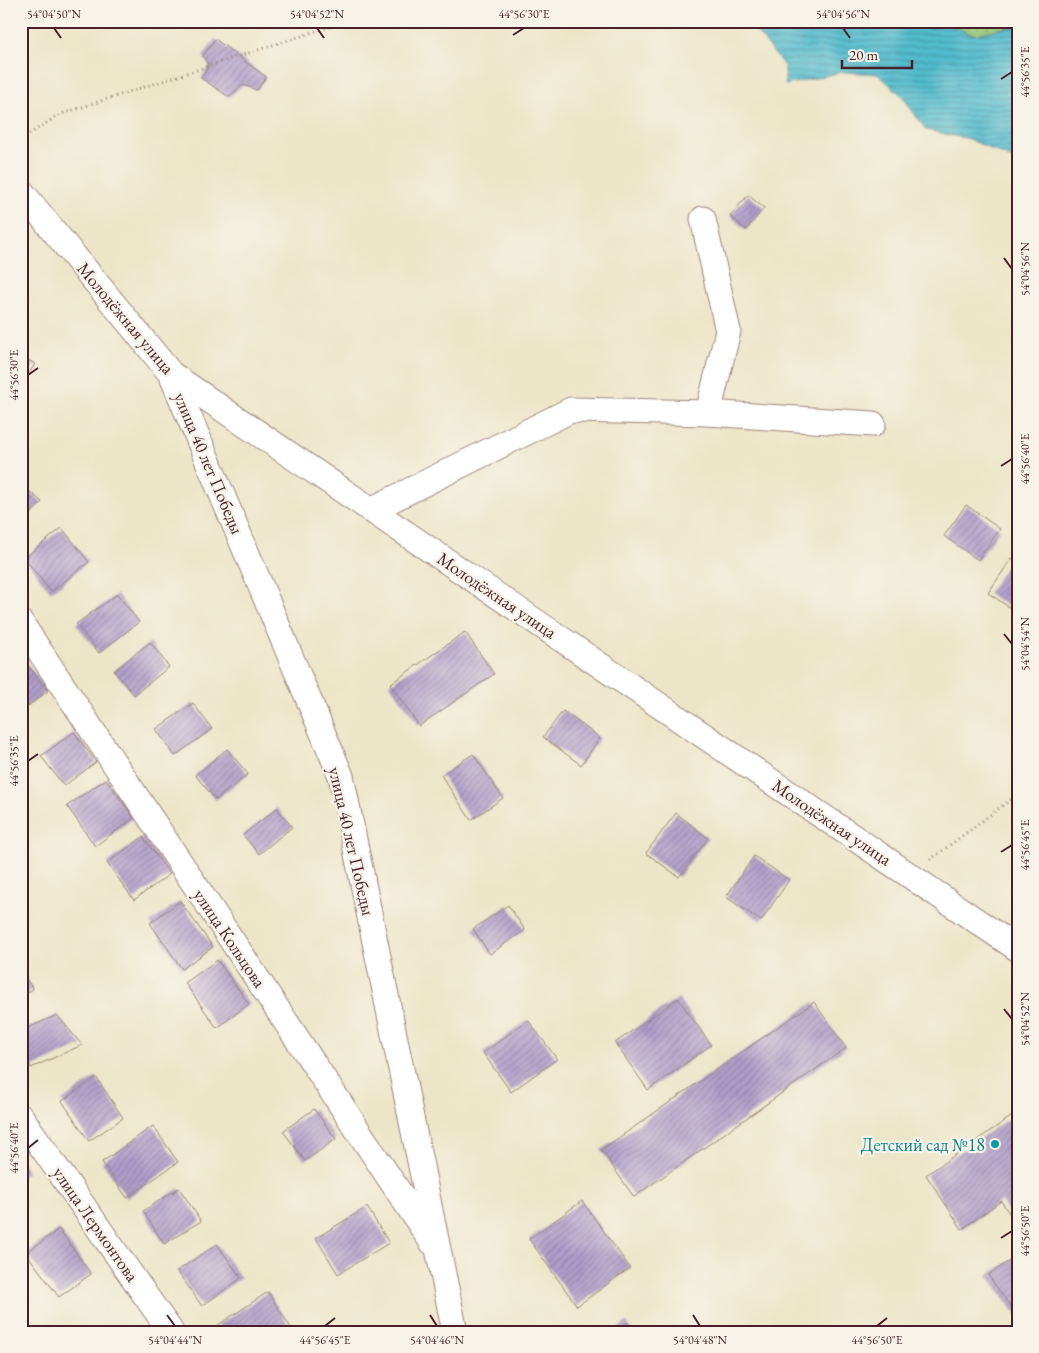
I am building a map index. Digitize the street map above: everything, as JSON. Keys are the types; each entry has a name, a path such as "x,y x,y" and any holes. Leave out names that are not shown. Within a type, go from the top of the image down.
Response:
{"street":[{"name":"Молодёжная улица","path":"21,191 171,374 1018,949"},
{"path":"703,219 728,332 708,413"},
{"name":"улица 40 лет Победы","path":"171,374 341,776 455,1332"},
{"path":"371,510 571,410 708,413 874,424"},
{"name":"улица Кольцова","path":"21,623 439,1254"},
{"name":"улица Лермонтова","path":"21,1116 171,1332"}],"path":[{"path":"21,140 58,115 347,21"},
{"path":"910,875 1018,794"}],"green space":[{"path":"942,21 1018,21 1018,25 973,35"}],"water":[{"path":"748,21 942,21 973,35 1018,25 1018,159 1012,159 969,139 926,130 902,96 878,74 842,72 785,85 785,67"}],"building":[{"path":"215,39 266,77 257,90 243,85 229,97 201,78 209,66 203,56"},
{"path":"748,195 764,208 746,230 730,216"},
{"path":"21,356 35,364 21,386"},
{"path":"21,484 42,502 21,524"},
{"path":"966,505 1000,529 978,560 944,536"},
{"path":"62,528 89,562 51,592 24,558"},
{"path":"1012,558 1018,562 1018,607 1015,611 988,593"},
{"path":"117,594 139,622 99,653 76,624"},
{"path":"465,632 494,674 419,726 390,684"},
{"path":"150,642 169,667 134,695 114,671"},
{"path":"28,665 48,691 21,711 21,670"},
{"path":"193,703 212,729 175,756 156,729"},
{"path":"563,711 600,738 581,765 543,737"},
{"path":"74,732 96,762 64,786 41,756"},
{"path":"227,749 248,774 216,800 195,775"},
{"path":"473,754 503,798 471,820 441,775"},
{"path":"106,779 134,818 95,846 67,806"},
{"path":"277,808 292,827 259,854 243,835"},
{"path":"676,813 708,838 679,877 646,853"},
{"path":"143,837 170,874 134,900 107,863"},
{"path":"754,856 789,880 761,921 726,897"},
{"path":"180,901 213,947 182,969 150,923"},
{"path":"508,905 525,930 490,954 473,929"},
{"path":"217,960 249,1004 217,1028 185,983"},
{"path":"21,971 33,989 21,997"},
{"path":"678,998 711,1045 648,1090 615,1043"},
{"path":"814,1002 846,1048 634,1197 601,1150"},
{"path":"57,1015 82,1045 31,1068 21,1047 21,1031"},
{"path":"528,1020 557,1059 511,1092 483,1053"},
{"path":"96,1077 123,1118 89,1141 62,1101"},
{"path":"314,1109 336,1139 305,1161 283,1131"},
{"name":"Детский сад №18","path":"1018,1112 1018,1226 1001,1201 962,1229 926,1175"},
{"path":"153,1126 178,1162 127,1198 102,1162"},
{"path":"21,1161 29,1171 21,1177"},
{"path":"179,1188 201,1221 164,1244 143,1211"},
{"path":"582,1201 630,1268 577,1306 529,1239"},
{"path":"367,1207 389,1243 338,1274 316,1238"},
{"path":"59,1229 91,1274 59,1297 26,1253"},
{"path":"217,1244 241,1278 202,1306 177,1271"},
{"path":"1018,1255 1018,1317 988,1275"},
{"path":"268,1292 291,1328 285,1332 223,1332 218,1325"},
{"path":"627,1322 633,1332 613,1332"}],"place":[{"name":"Детский сад №18","path":"995,1144"}]}
